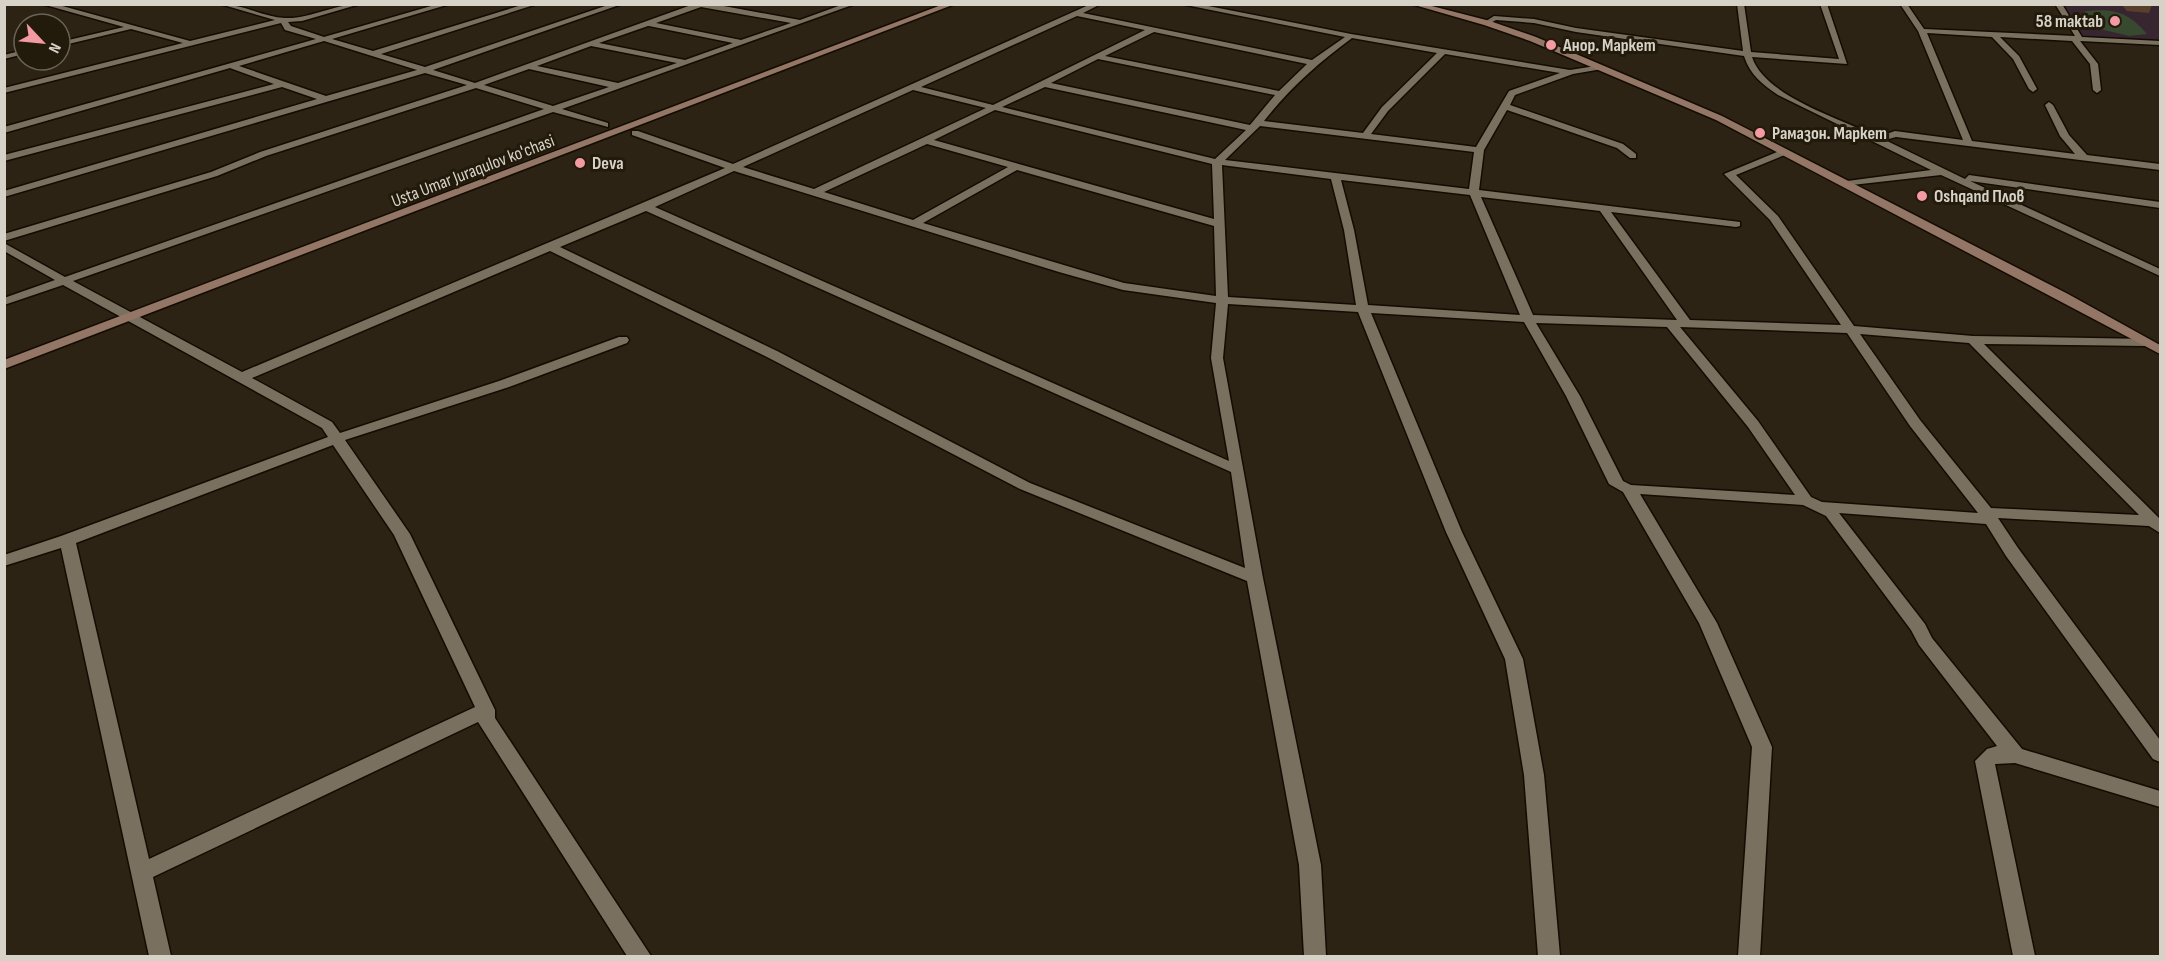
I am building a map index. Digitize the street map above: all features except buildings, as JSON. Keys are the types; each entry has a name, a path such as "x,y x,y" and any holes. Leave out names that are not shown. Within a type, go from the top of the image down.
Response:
{"main road":[{"name":"Usta Umar Juraqulov ko'chasi","path":"4,365 124,316 942,4"},
{"name":"Usta Umar Juraqulov ko'chasi","path":"4,357 285,260 952,4"},
{"path":"1418,5 1487,23 1719,118 2160,350"}],"street":[{"path":"45,4 189,43"},
{"path":"224,4 283,20 288,28 605,125"},
{"path":"4,92 189,43 283,20 302,19 357,4"},
{"path":"4,130 447,4"},
{"path":"372,54 534,4"},
{"path":"4,194 425,70 619,4"},
{"path":"4,302 852,4"},
{"path":"243,377 646,207 1098,4"},
{"path":"1184,4 1351,36 1571,72"},
{"path":"1740,4 1749,66"},
{"path":"1487,23 1494,18 1534,21 1576,30 1706,49 1844,62 1823,4"},
{"path":"1904,4 1922,31 1970,144"},
{"path":"2058,4 2094,64 2097,90"},
{"path":"4,238 214,174 263,154 473,86 700,5 800,22"},
{"path":"1077,14 1313,63"},
{"path":"647,24 746,43"},
{"path":"72,41 130,28"},
{"path":"817,192 994,106 1045,84 1152,30"},
{"path":"1922,31 2160,43"},
{"path":"1994,35 2016,58 2033,88"},
{"path":"1315,957 1310,865 1255,578 1217,358 1222,300 1217,162 1255,126 1281,94 1313,63 1351,36"},
{"path":"589,44 687,63"},
{"path":"1706,49 1749,66 1776,92 2160,273"},
{"path":"1365,136 1384,109 1443,51"},
{"path":"1098,57 1281,94"},
{"path":"231,66 325,99"},
{"path":"527,66 618,86"},
{"path":"1599,67 1571,72 1512,93 1479,150 1474,192 1528,319 1573,396 1617,484 1629,489 1812,503 1989,516 2157,524"},
{"path":"4,158 282,84"},
{"path":"1045,84 1255,126 1479,150"},
{"path":"911,87 1217,162 1736,224"},
{"path":"2049,105 2065,136 2084,158"},
{"path":"1505,106 1620,146 1633,156"},
{"path":"636,133 732,167 1063,270 1123,286 1222,300 1528,319 1850,329 1973,340 2145,342"},
{"path":"1877,140 1895,134 2160,167"},
{"path":"926,141 1219,224"},
{"path":"1784,152 1729,174 1774,219 1915,423 1989,516 2012,552 2160,754"},
{"path":"914,224 1015,167"},
{"path":"1847,184 1947,174 2160,205"},
{"path":"1335,176 1351,239 1363,309 1454,532 1514,659 1534,775 1549,957"},
{"path":"646,207 1238,470"},
{"path":"1604,208 1687,325"},
{"path":"4,246 124,316 140,321 327,425 402,534 486,710 486,719 639,957"},
{"path":"550,247 772,354 1025,486 1255,578"},
{"path":"1671,324 1753,424 1812,503 1831,513 1919,628 1925,641 2015,755"},
{"path":"4,561 67,540 335,439 504,384 623,340"},
{"path":"1973,340 2157,524"},
{"path":"1629,489 1708,623 1762,747 1749,957"},
{"path":"67,540 160,957"},
{"path":"142,872 486,710"},
{"path":"2024,957 1985,761 1994,754 2015,755 2160,799"}],"shaded area":[{"name":"58 maktab","path":"2058,5 2160,5 2160,41 2081,37"}],"green space":[{"path":"2114,11 2134,21 2147,34 2129,36 2096,28 2083,12"}],"place":[{"name":"58 maktab","path":"2115,21"},
{"name":"Анор. Маркет","path":"1551,45"},
{"name":"Рамазон. Маркет","path":"1760,133"},
{"name":"Deva","path":"580,163"},
{"name":"Oshqand Плов","path":"1922,196"}]}
